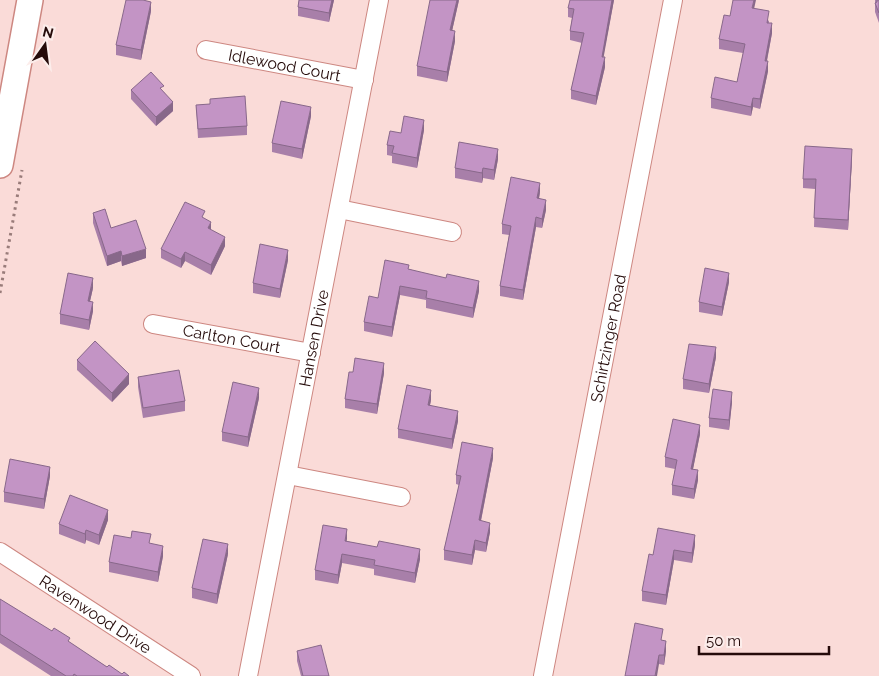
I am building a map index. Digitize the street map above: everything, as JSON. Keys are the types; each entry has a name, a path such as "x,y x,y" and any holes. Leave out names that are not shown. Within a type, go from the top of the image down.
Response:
{"main road":[{"path":"0,165 30,0"}],"street":[{"name":"Hansen Drive","path":"248,676 379,0"},
{"name":"Schirtzinger Road","path":"543,676 673,0"},
{"name":"Idlewood Court","path":"206,50 364,80"},
{"path":"339,209 452,232"},
{"name":"Carlton Court","path":"153,324 310,353"},
{"path":"288,475 401,497"},
{"name":"Ravenwood Drive","path":"0,552 191,676"}],"building":[{"path":"126,0 151,2 141,50 116,45"},
{"path":"299,0 332,0 329,13 298,7"},
{"path":"430,0 457,0 450,30 455,31 447,72 417,66"},
{"path":"570,0 612,0 602,57 605,57 596,96 571,90 584,33 570,31 574,9 568,8"},
{"path":"733,0 754,0 752,8 769,11 767,23 772,23 765,61 768,61 760,99 753,98 751,107 711,98 715,77 737,82 745,44 719,39 724,15 730,16"},
{"path":"879,0 879,13 875,3"},
{"path":"151,72 164,86 160,88 173,102 156,117 131,90"},
{"path":"245,96 247,126 198,129 196,105 210,104 210,99"},
{"path":"281,101 311,107 302,149 272,143"},
{"path":"404,116 424,120 417,158 392,153 394,146 387,145 390,131 401,133"},
{"path":"459,142 498,149 494,170 483,168 482,173 455,168"},
{"path":"805,146 852,149 848,220 814,218 816,179 803,179"},
{"path":"511,177 540,183 537,198 546,200 542,219 536,217 523,290 500,286 511,226 502,224"},
{"path":"185,202 205,211 202,217 211,222 208,228 225,237 211,265 185,252 181,259 161,249"},
{"path":"105,209 111,228 136,220 146,249 122,256 121,251 107,256 93,213"},
{"path":"260,244 288,250 280,289 253,283"},
{"path":"385,260 409,265 408,269 446,278 447,274 479,281 473,308 426,298 427,291 400,286 392,327 364,322 369,296 378,298"},
{"path":"705,268 729,273 722,307 699,302"},
{"path":"68,273 93,278 88,301 93,302 89,320 60,314"},
{"path":"95,341 129,374 112,393 77,360"},
{"path":"689,344 716,347 709,384 683,379"},
{"path":"355,358 384,363 377,404 345,399 349,372 353,372"},
{"path":"179,370 185,401 143,408 138,377"},
{"path":"233,382 259,388 248,437 222,432"},
{"path":"407,385 431,390 428,405 458,411 452,439 398,429"},
{"path":"713,389 732,392 729,420 709,418"},
{"path":"673,419 700,425 691,469 698,470 694,489 672,485 677,460 665,457"},
{"path":"462,442 493,448 479,520 490,523 486,543 475,540 472,555 444,550 461,476 456,475"},
{"path":"10,459 50,467 44,499 4,492"},
{"path":"70,495 108,510 99,535 86,530 85,534 59,524"},
{"path":"323,525 347,529 345,541 377,547 379,541 420,549 415,573 374,565 375,560 342,554 338,575 315,570"},
{"path":"658,528 695,535 692,553 674,550 666,595 642,591 649,554 653,555"},
{"path":"132,531 151,534 149,543 163,546 158,572 109,562 114,535 131,538"},
{"path":"203,539 228,544 217,594 192,588"},
{"path":"0,599 52,631 54,628 70,638 68,641 107,667 109,665 122,674 124,672 129,676 77,676 74,674 73,676 66,676 0,634"},
{"path":"635,623 663,629 661,640 666,641 664,655 659,655 655,676 625,676"},
{"path":"321,645 329,676 303,676 297,651"}]}
